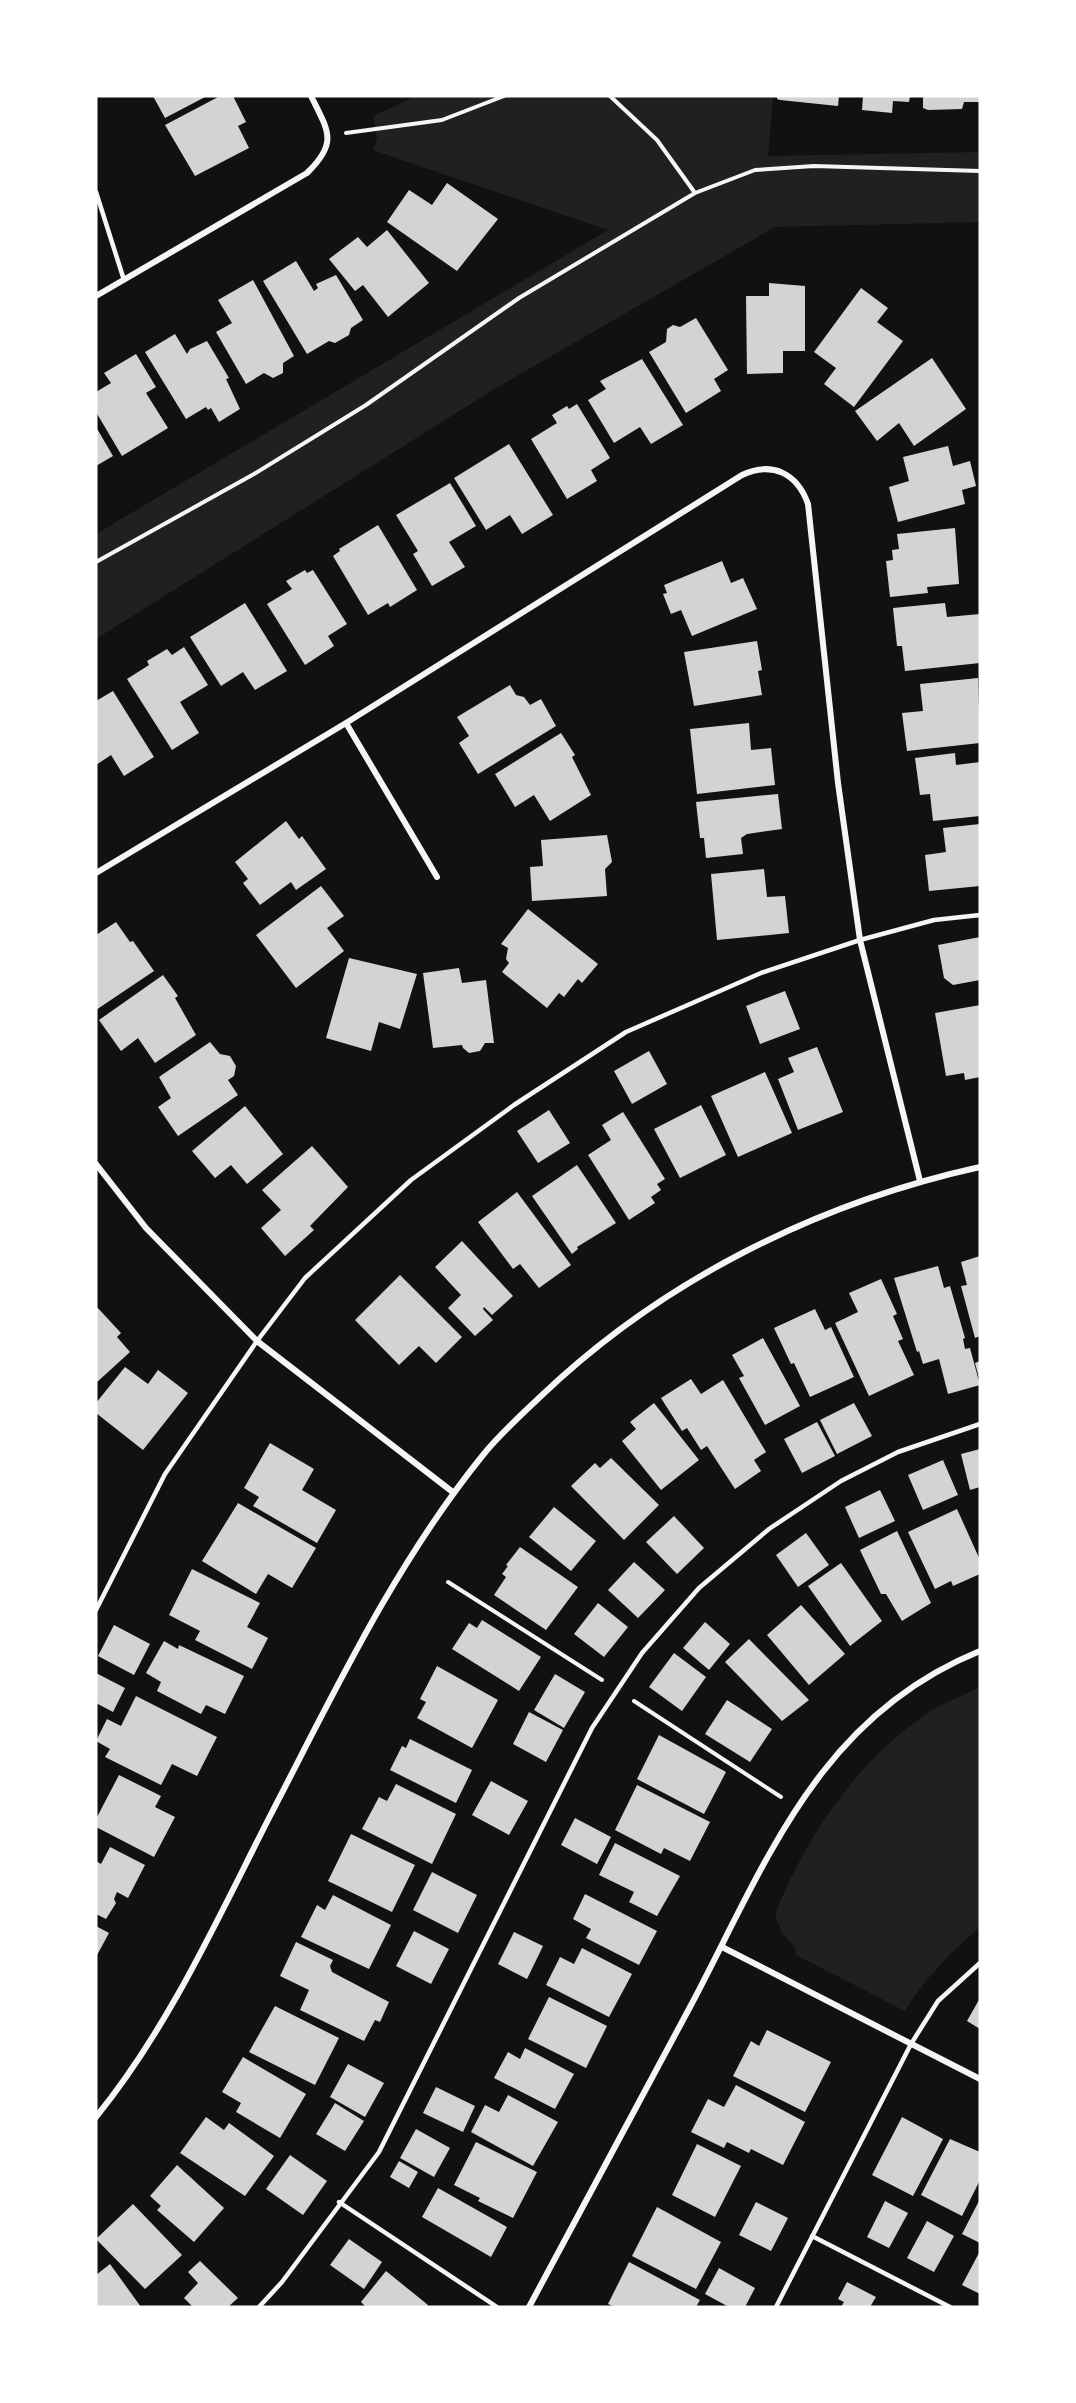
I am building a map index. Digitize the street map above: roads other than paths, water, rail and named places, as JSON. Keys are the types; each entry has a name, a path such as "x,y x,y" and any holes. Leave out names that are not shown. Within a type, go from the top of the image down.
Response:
{"street":[{"path":"96,296 307,173 323,158 328,135 311,96"},
{"path":"96,873 346,723 742,475 765,468 783,472 798,482 808,504 838,783 860,940 920,1180"},
{"path":"346,723 437,878"},
{"path":"96,1164 147,1228 257,1341 454,1493"},
{"path":"96,2117 157,2031 376,1610 454,1493 484,1453 510,1425 560,1377 631,1321 695,1280 773,1237 844,1207 920,1180 980,1167"},
{"path":"530,2307 722,1947 771,1848 795,1807 840,1749 872,1719 936,1671 980,1651"},
{"path":"722,1947 980,2079"}],"lane":[{"path":"96,192 124,280"},
{"path":"96,1610 165,1474 257,1341 305,1278 411,1180 514,1105 626,1032 761,973 860,940 934,920 980,915"},
{"path":"259,2307 282,2282 339,2202 379,2152 592,1728 642,1653 699,1588 769,1528 841,1481 898,1452 980,1424"},
{"path":"776,2307 911,2044 938,2001 980,1963"},
{"path":"339,2202 497,2307"},
{"path":"812,2236 950,2307"}]}
